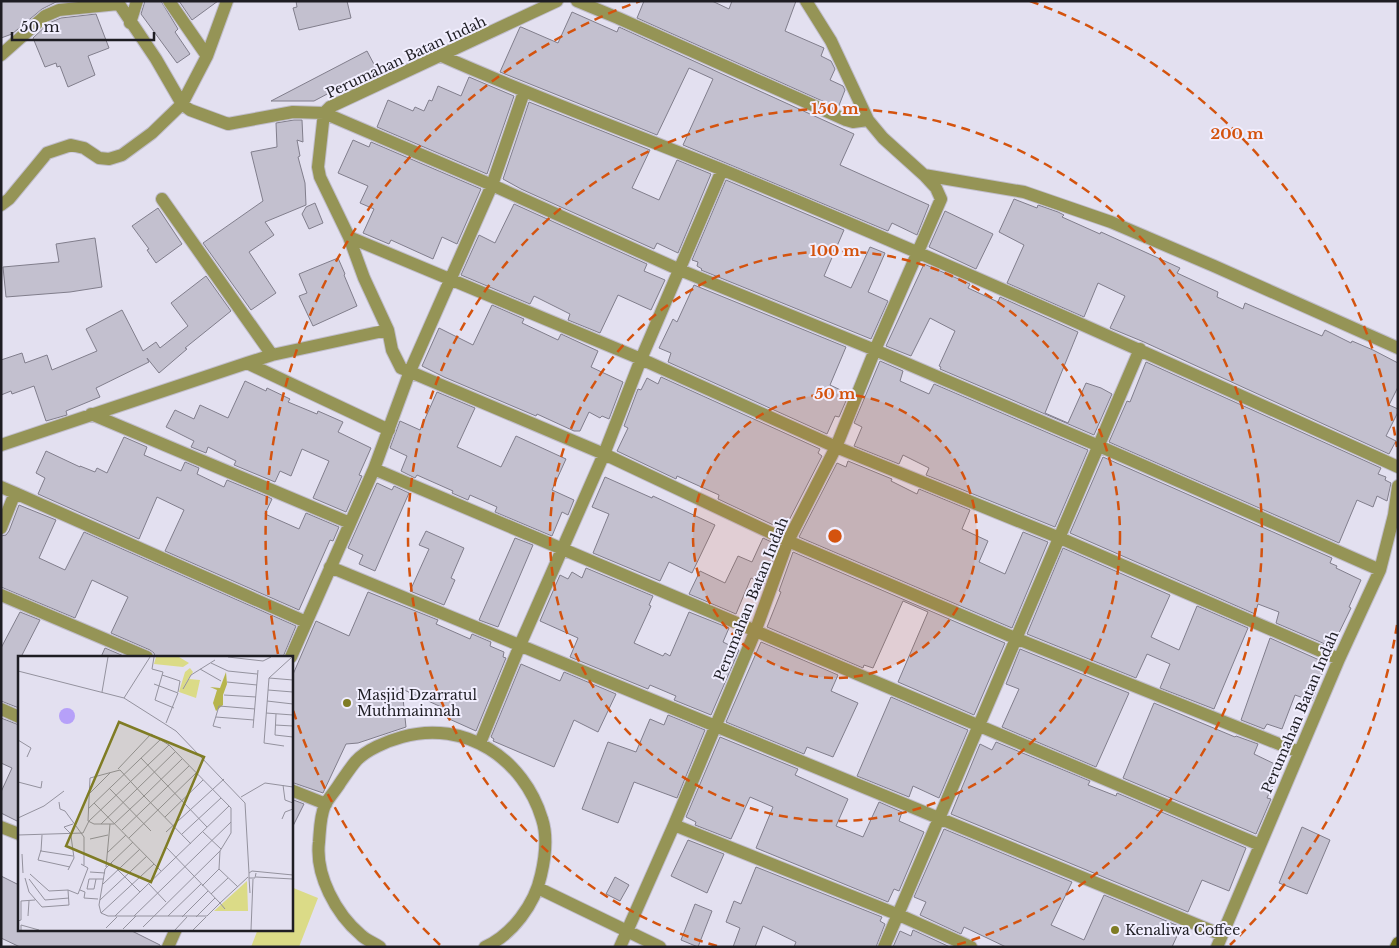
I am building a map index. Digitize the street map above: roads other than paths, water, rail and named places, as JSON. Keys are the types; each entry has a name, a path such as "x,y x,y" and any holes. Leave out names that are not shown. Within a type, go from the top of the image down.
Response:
{"main road":[{"path":"1396,947 1398,943"}],"street":[{"path":"130,23 137,1"},
{"path":"169,1 208,56"},
{"path":"1,206 47,153 71,145 84,148 99,158 109,159 122,155 186,107 208,56 227,1"},
{"name":"Perumahan Batan Indah","path":"406,369 392,350 388,330 364,278 349,237 320,177 318,166 324,113 330,107 557,1"},
{"path":"577,1 846,120 853,122 868,120"},
{"name":"Perumahan Batan Indah","path":"620,947 674,825 755,632 788,541 836,447 875,350 941,199 936,188 924,175 883,138 868,120 831,41 806,1"},
{"path":"1,54 45,16 59,10 117,3 186,107 206,116 228,124 293,112 324,113 492,185 680,270 875,350 1380,570"},
{"path":"442,56 524,92 722,170 1140,349 1398,467"},
{"path":"291,656 374,469 389,430 406,369 451,279 492,185 524,92"},
{"path":"480,743 520,645 604,454 641,359 722,170"},
{"path":"924,175 1024,192 1110,222 1398,348"},
{"path":"162,199 272,355"},
{"path":"349,237 641,359 836,447 1060,538 1339,659"},
{"path":"1,445 272,355 388,330"},
{"path":"884,947 1140,349"},
{"path":"247,363 389,430"},
{"path":"406,369 604,454 788,541 1015,638 1299,752"},
{"path":"91,414 350,523"},
{"path":"374,469 1260,845"},
{"name":"Perumahan Batan Indah","path":"1219,941 1339,659 1380,570 1396,516 1398,486"},
{"path":"1,487 306,622"},
{"path":"1,528 15,493"},
{"path":"330,567 940,818 1219,941"},
{"path":"1,595 145,656"},
{"path":"1,709 18,717"},
{"path":"380,947 362,936 339,911 324,882 318,849 322,816 326,804 357,760 384,742 416,733 449,733 480,743 508,762 530,789 543,821 546,855 538,888 520,919 494,943 484,947"},
{"path":"292,790 326,804"},
{"path":"674,825 898,915 971,947"},
{"path":"1,827 18,834"},
{"path":"538,888 660,947"},
{"path":"168,947 176,930"}],"place":[{"name":"Masjid Dzarratul Muthmainnah","path":"347,703"},
{"name":"Kenaliwa Coffee","path":"1115,930"}]}
